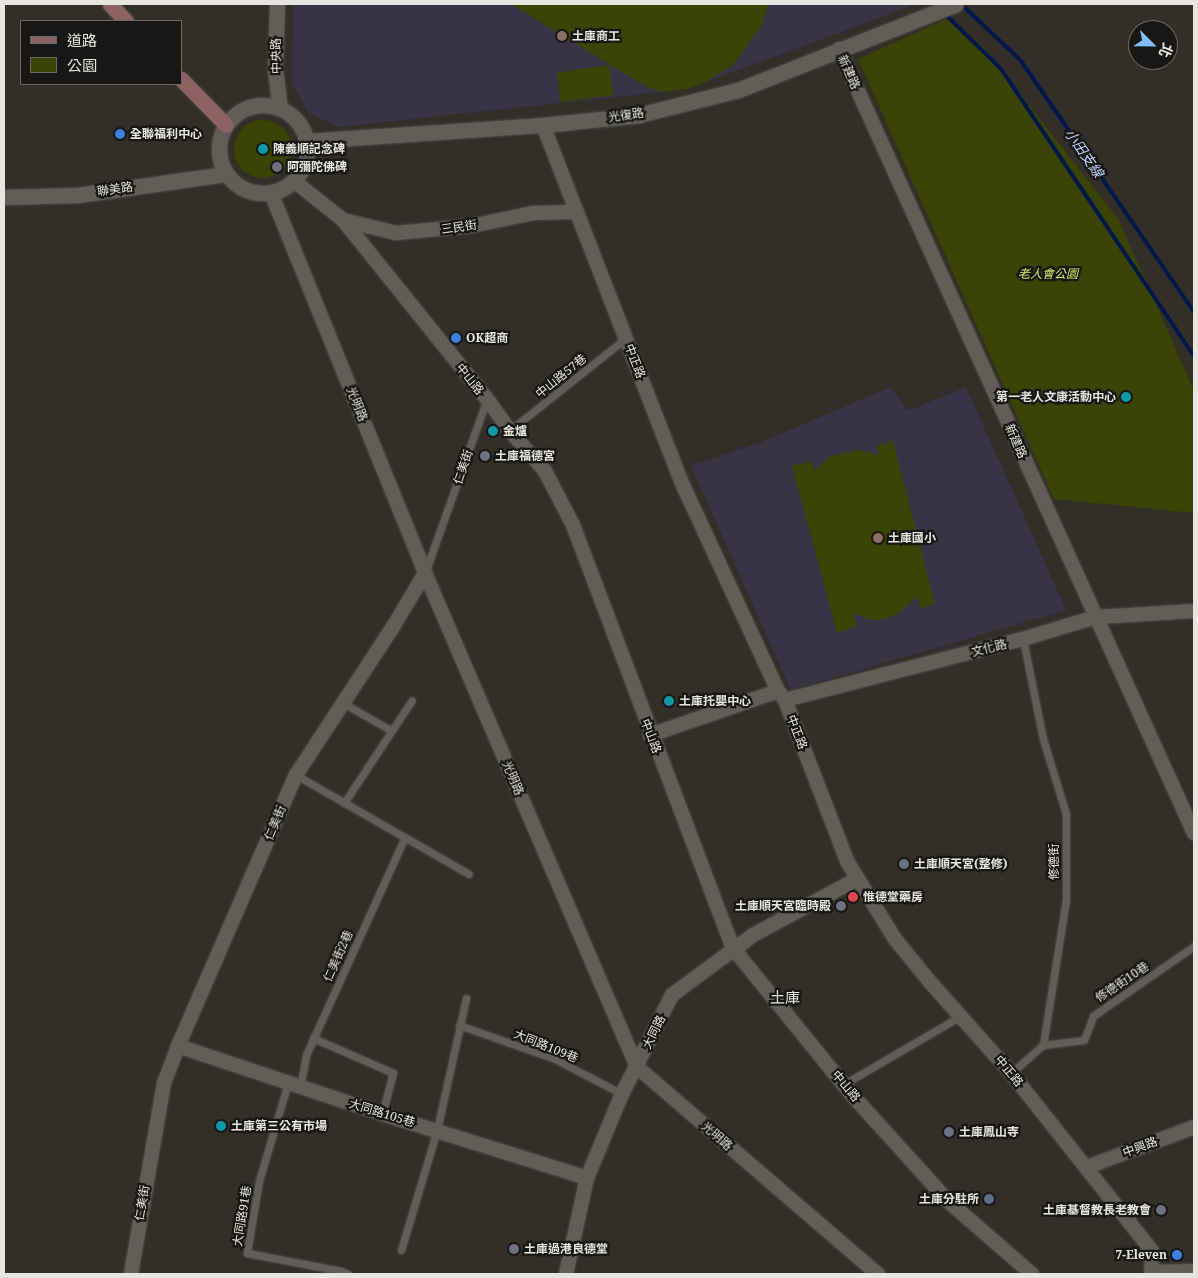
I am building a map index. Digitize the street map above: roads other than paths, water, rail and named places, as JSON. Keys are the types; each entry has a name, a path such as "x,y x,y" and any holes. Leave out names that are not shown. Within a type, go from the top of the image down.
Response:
{"main road":[{"path":"110,4 125,20"},
{"path":"182,80 226,125"}],"street":[{"name":"中央路","path":"277,4 276,69 280,108"},
{"name":"光復路","path":"307,141 543,125 639,115 738,90 839,48 956,4"},
{"name":"新建路","path":"839,48 1194,833"},
{"path":"265,105 280,108 297,121 307,141 307,156 303,170 284,189 272,193 258,194 246,190 235,184 226,174 221,162 219,150 226,125 236,114 250,107 265,105"},
{"name":"中正路","path":"543,125 681,481 781,695 847,862 895,939 1011,1073 1152,1251 1151,1273"},
{"name":"聯美路","path":"4,197 78,195 226,174"},
{"name":"中山路","path":"294,181 343,220 487,399 508,432 545,470 572,525 650,735 733,948 844,1084 948,1201 1032,1274"},
{"name":"光明路","path":"272,193 425,573 637,1067 878,1274"},
{"name":"三民街","path":"343,220 396,233 471,226 533,213 577,212"},
{"name":"仁美街","path":"131,1274 164,1083 178,1046 296,775 425,573"},
{"name":"文化路","path":"650,735 781,695 1023,639 1096,617 1194,611"},
{"name":"大同路","path":"566,1274 587,1178 622,1094 672,995 753,935 857,878"},
{"name":"大同路105巷","path":"178,1046 382,1114 587,1178"},
{"name":"中興路","path":"1087,1167 1194,1127"},
{"path":"1151,1273 1194,1271"}],"lane":[{"name":"中山路57巷","path":"508,432 626,338"},
{"name":"仁美街","path":"425,573 487,399"},
{"name":"修德街","path":"1023,639 1043,739 1066,814 1066,900 1043,1044"},
{"path":"344,803 412,700"},
{"path":"343,703 392,731"},
{"path":"296,775 469,874"},
{"name":"仁美街2巷","path":"294,1085 313,1038 405,837"},
{"name":"修德街10巷","path":"1043,1044 1084,1040 1093,1016 1194,946"},
{"path":"401,1250 437,1130 466,998"},
{"path":"844,1084 961,1016"},
{"name":"大同路109巷","path":"459,1024 555,1059 622,1094"},
{"path":"313,1038 393,1073 382,1114"},
{"path":"1011,1073 1043,1044"},
{"name":"大同路91巷","path":"294,1085 259,1181 247,1253 341,1271 348,1274"}],"waterway":[{"name":"小田支線","path":"961,4 1021,61 1194,312"},
{"path":"945,14 1001,69 1194,356"}],"place":[{"name":"土庫商工","path":"562,36"},
{"name":"全聯福利中心","path":"120,134"},
{"name":"陳義順記念碑","path":"263,149"},
{"name":"阿彌陀佛碑","path":"277,167"},
{"name":"OK超商","path":"456,338"},
{"name":"第一老人文康活動中心","path":"1126,397"},
{"name":"金爐","path":"493,431"},
{"name":"土庫福德宮","path":"485,456"},
{"name":"土庫國小","path":"878,538"},
{"name":"土庫托嬰中心","path":"669,701"},
{"name":"土庫順天宮(整修)","path":"904,864"},
{"name":"惟德堂藥房","path":"853,897"},
{"name":"土庫順天宮臨時殿","path":"841,906"},
{"name":"土庫第三公有市場","path":"221,1126"},
{"name":"土庫鳳山寺","path":"949,1132"},
{"name":"土庫分駐所","path":"989,1199"},
{"name":"土庫基督教長老教會","path":"1161,1210"},
{"name":"土庫過港良德堂","path":"514,1249"},
{"name":"7-Eleven","path":"1177,1255"}],"district":[{"name":"土庫","path":"785,998"}],"park label":[{"name":"老人會公園","path":"1048,274"}]}
